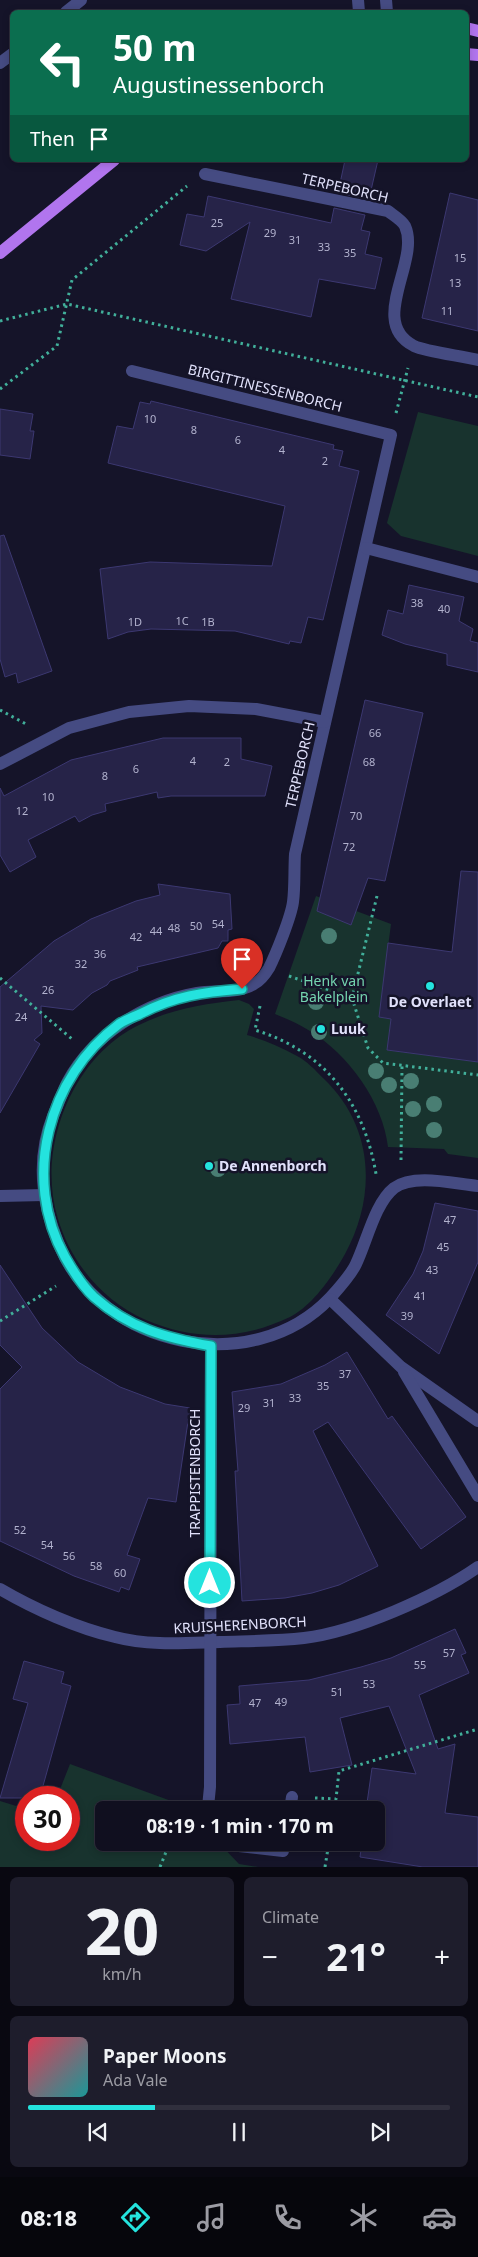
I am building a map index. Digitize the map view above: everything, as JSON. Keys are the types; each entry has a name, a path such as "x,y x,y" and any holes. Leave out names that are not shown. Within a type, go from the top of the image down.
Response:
{"main road":[{"path":"0,253 112,162"}],"street":[{"path":"68,10 81,0"},
{"name":"TERPEBORCH","path":"205,174 388,211 405,224 408,240 393,319 401,336 415,346"},
{"path":"415,346 478,360"},
{"name":"BIRGITTINESSENBORCH","path":"132,371 391,435"},
{"name":"TERPEBORCH","path":"255,983 268,969 293,905 295,854 391,435"},
{"path":"366,548 478,577"},
{"path":"0,764 69,728 129,712 189,706 256,708 325,722"},
{"path":"255,983 242,989 196,993 162,1003 120,1023 88,1052 68,1081 52,1120 43,1155 44,1195 50,1222 60,1249 75,1274 93,1296 122,1317 148,1331 174,1340 211,1346 251,1342 296,1326 330,1299 355,1267 374,1223 380,1202 396,1186 414,1180 478,1186"},
{"path":"0,1196 44,1195"},
{"path":"330,1299 401,1367 478,1421"},
{"name":"TRAPPISTENBORCH","path":"209,1801 211,1346"},
{"path":"401,1367 478,1496"},
{"name":"KRUISHERENBORCH","path":"1,1591 50,1614 115,1637 168,1644 305,1638 357,1625 413,1603 461,1579 478,1567"}],"path":[{"path":"0,389 57,346 72,280 189,184 205,174"},
{"path":"0,321 67,304 478,397"},
{"path":"391,435 404,380 415,346"},
{"path":"378,896 352,998 368,1048 383,1063 478,1075"},
{"path":"268,969 352,998"},
{"path":"0,978 88,1052"},
{"path":"255,983 260,1006 255,1030 274,1036 305,1053 329,1074 352,1102 366,1132 380,1202"},
{"path":"402,1066 401,1174 414,1180"},
{"path":"0,1321 75,1274"},
{"path":"318,1801 336,1799 339,1771 478,1729"},
{"path":"160,1867 166,1851"},
{"path":"325,1867 328,1851"}],"green space":[{"path":"418,412 478,426 478,556 401,536 387,523"},
{"name":"Henk van Bakelplein","path":"316,896 391,924 379,1017 391,1019 387,1050 478,1062 478,1158 448,1154 444,1149 388,1147 379,1113 371,1097 350,1066 338,1052 310,1031 275,1014"},
{"name":"De Annenborch","path":"239,1000 249,1004 254,1009 247,1035 272,1044 301,1058 340,1097 352,1117 361,1139 366,1185 355,1231 345,1254 328,1281 306,1306 290,1317 272,1325 236,1334 218,1335 182,1332 146,1320 116,1303 103,1292 80,1266 64,1235 52,1192 52,1164 56,1135 65,1108 78,1082 95,1059 115,1040 151,1019 175,1011 200,1005"},
{"path":"70,1764 171,1801 95,1801 95,1851 227,1851 239,1864 258,1867 0,1867 0,1801 15,1806 15,1851 80,1851 80,1786 61,1786"}],"building":[{"path":"345,162 378,162 369,199 338,193"},
{"path":"450,193 478,200 478,331 422,318"},
{"path":"208,196 331,223 334,208 365,215 361,230 370,232 365,254 382,258 375,289 319,279 311,317 231,299 250,222 206,251 180,245 187,214 204,217"},
{"path":"151,401 334,445 333,449 343,451 339,466 359,471 323,620 308,617 301,643 290,641 289,644 235,631 151,629 128,632 108,639 100,569 150,562 272,566 285,506 108,463 117,426 133,429 140,402 150,404"},
{"path":"0,409 33,414 30,431 34,431 30,459 0,455"},
{"path":"4,535 52,671 18,683 16,673 5,677 0,659 0,536"},
{"path":"409,585 464,597 459,621 473,629 470,641 478,643 478,672 447,665 447,654 405,644 382,635 388,610 403,614"},
{"path":"365,700 423,713 385,881 368,878 351,925 317,911"},
{"path":"163,738 241,738 241,759 272,766 265,796 171,796 158,798 157,792 105,804 106,811 92,815 79,822 75,816 28,840 36,857 10,872 0,855 0,788 4,796 71,760"},
{"name":"De Overlaet","path":"461,871 478,872 478,1062 387,1050 391,1019 379,1017 388,943 452,952"},
{"path":"158,884 230,894 232,929 228,930 228,941 222,941 218,948 137,967 138,970 110,981 107,985 92,993 73,1010 41,1006 42,1033 34,1040 40,1044 0,1113 0,987 54,941 91,919 136,901 160,895"},
{"path":"435,1203 478,1211 478,1262 439,1354 386,1315 413,1274 423,1251"},
{"path":"0,1265 42,1328 78,1362 120,1387 165,1404 190,1408 176,1502 148,1498 127,1555 140,1559 129,1590 121,1587 119,1592 74,1576 0,1541 0,1389 22,1367 0,1345"},
{"path":"347,1352 388,1419 392,1416 466,1517 421,1549 328,1422 313,1431 378,1566 339,1585 312,1593 285,1598 242,1601 235,1471 238,1471 232,1392 281,1384 325,1365"},
{"path":"455,1629 466,1653 461,1655 469,1673 419,1695 438,1749 455,1744 445,1813 478,1817 478,1867 423,1867 360,1857 361,1851 385,1851 385,1801 367,1801 372,1768 416,1774 389,1706 340,1718 352,1765 310,1772 305,1737 230,1744 227,1705 240,1704 239,1686 309,1680 391,1658"},
{"path":"24,1661 64,1672 61,1683 71,1686 43,1786 15,1786 15,1798 0,1798 28,1703 13,1699"}],"place":[{"name":"De Overlaet","path":"430,986"},
{"name":"Luuk","path":"321,1029"},
{"name":"De Annenborch","path":"209,1166"}],"route":[{"path":"210,1583 211,1346 174,1340 148,1331 122,1317 93,1296 75,1274 60,1249 50,1222 44,1195 43,1155 52,1120 68,1081 88,1052 120,1023 162,1003 196,993 242,989"}]}
